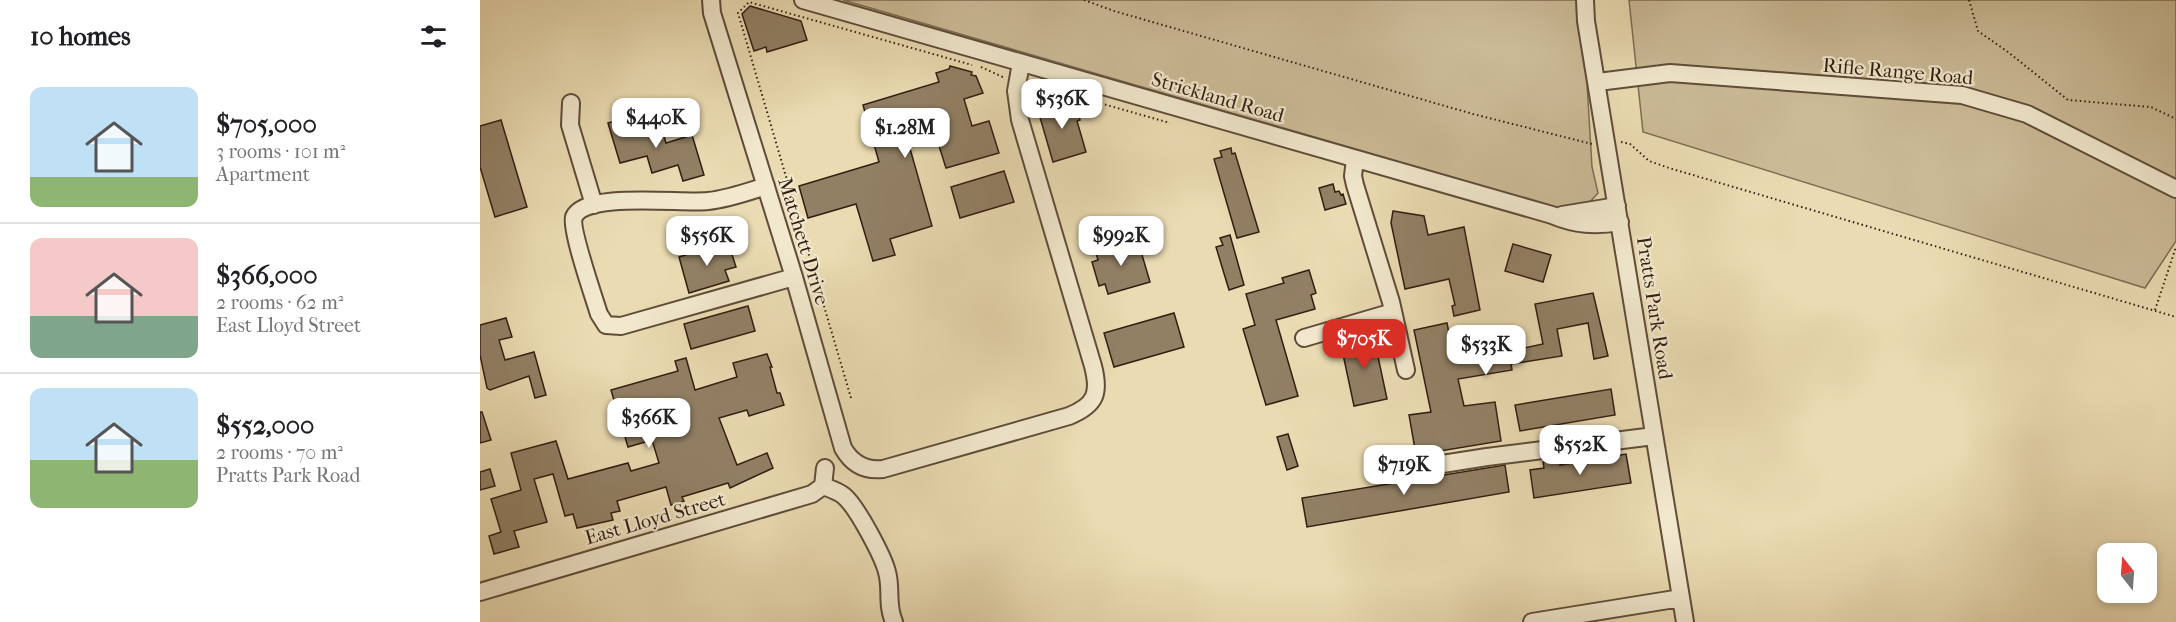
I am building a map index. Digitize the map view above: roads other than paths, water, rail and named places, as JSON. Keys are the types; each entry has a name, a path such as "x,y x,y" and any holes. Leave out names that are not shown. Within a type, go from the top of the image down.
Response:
{"street":[{"name":"Matchett Drive","path":"711,0 712,13 794,277 843,448 850,459 862,467 883,469 1069,416 1091,403 1096,391 1095,374 1020,120 1016,81 1021,63"},
{"name":"Strickland Road","path":"803,0 1552,215 1619,214"},
{"name":"Pratts Park Road","path":"1585,0 1586,21 1598,82 1685,622"},
{"name":"Rifle Range Road","path":"1598,82 1670,73 1962,95 2026,114 2176,189"},
{"path":"571,104 570,125 594,205"},
{"path":"1355,159 1353,176 1355,185 1394,312 1406,370"},
{"path":"766,186 710,201 636,200 594,205 576,214 574,226 599,314 606,325 621,326 794,277"},
{"path":"1304,338 1394,312"},
{"path":"1385,473 1487,457 1654,436"},
{"path":"825,468 824,486 844,496 852,505 881,557 887,572 888,602 894,622"},
{"name":"East Lloyd Street","path":"480,592 812,494 824,486"},
{"path":"1532,622 1682,598"}]}
